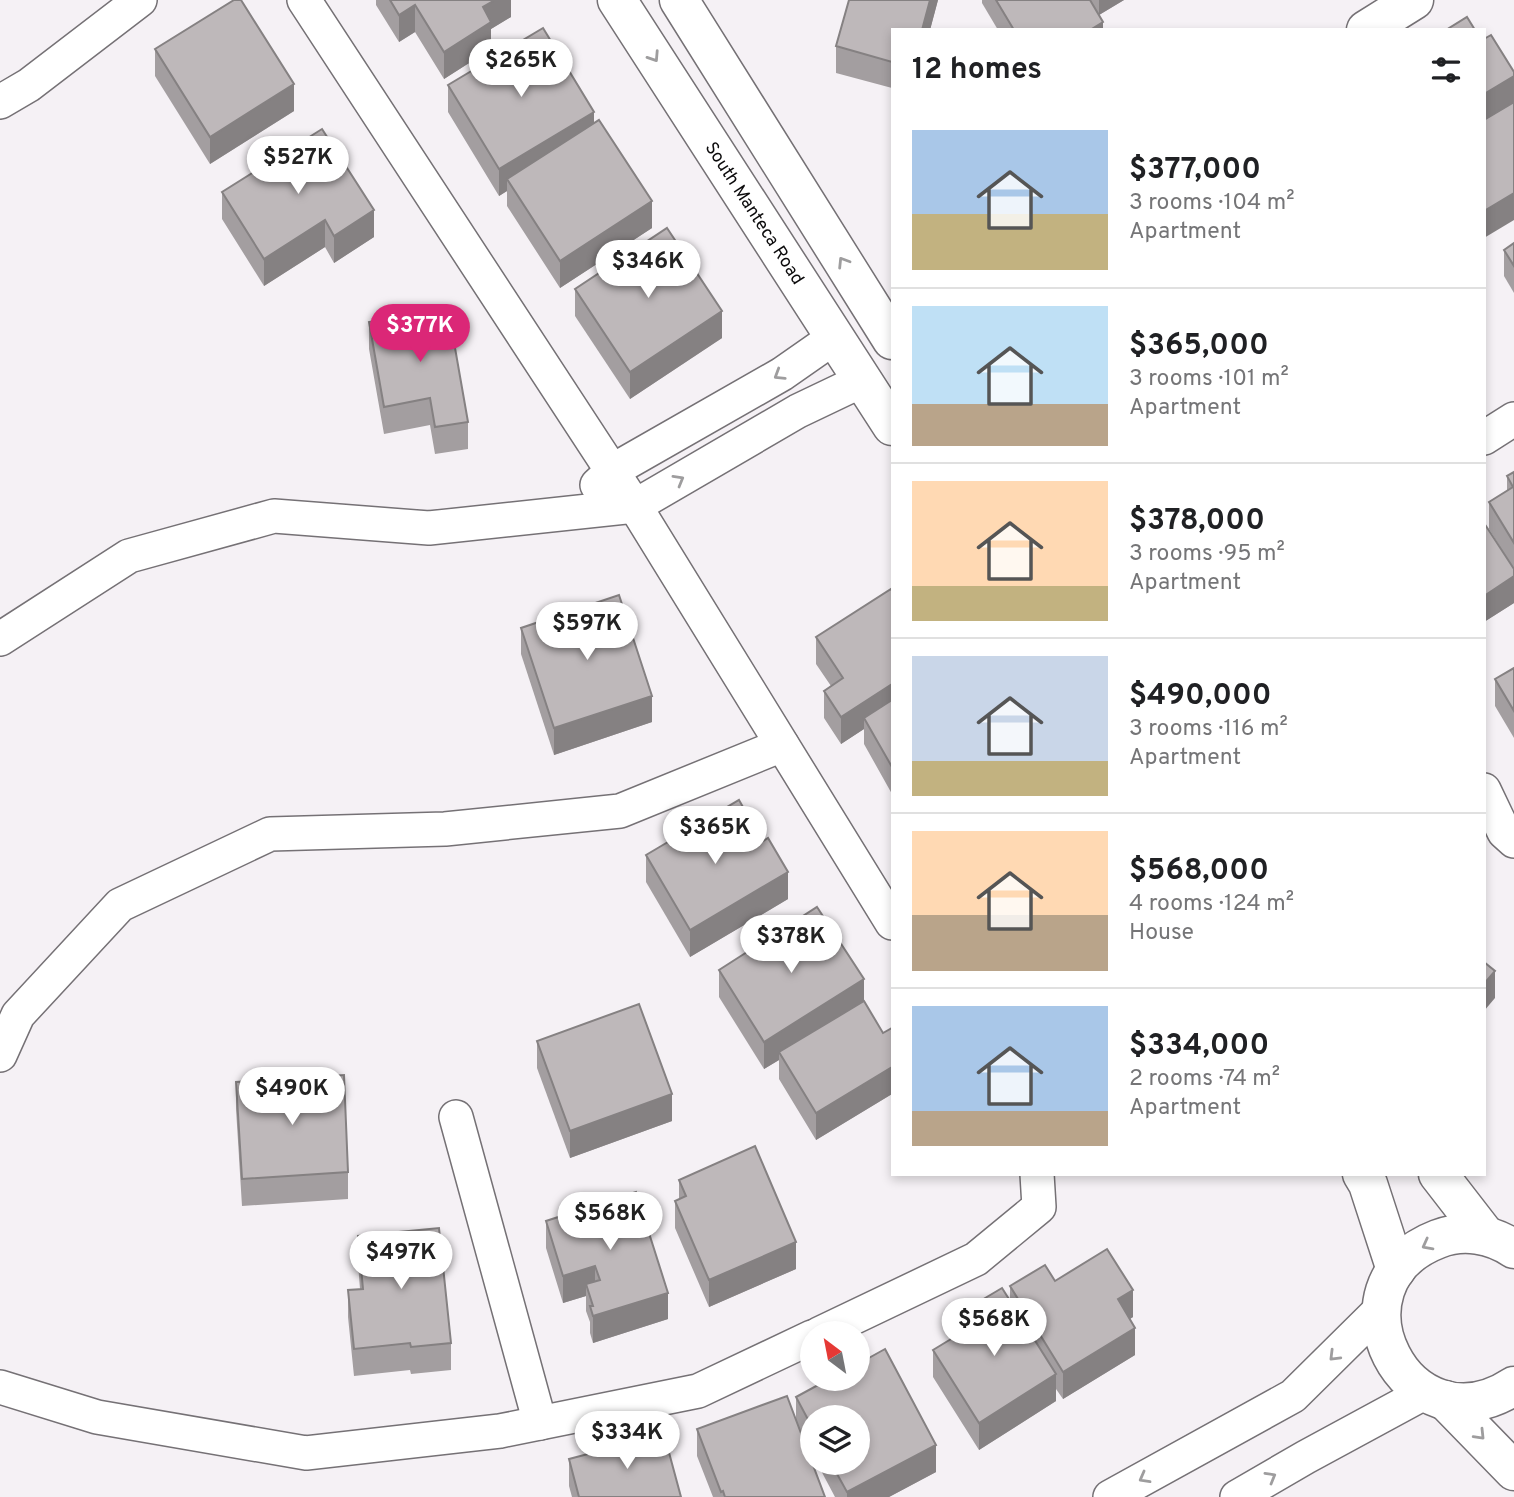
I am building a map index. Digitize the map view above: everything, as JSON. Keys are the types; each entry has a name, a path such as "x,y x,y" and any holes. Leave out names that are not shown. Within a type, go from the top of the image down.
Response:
{"street":[{"path":"0,102 29,85 140,0"},
{"path":"304,0 635,506 891,921"},
{"name":"South Manteca Road","path":"617,0 891,424"},
{"path":"679,0 881,297 891,336"},
{"path":"1369,28 1414,0"},
{"path":"569,512 612,471 782,374 835,337"},
{"path":"0,639 129,556 274,516 429,528 635,506 798,411 863,380"},
{"path":"1486,437 1514,419"},
{"path":"0,1055 18,1015 120,905 270,834 445,829 620,811 782,745"},
{"path":"1486,794 1504,832 1514,841"},
{"path":"456,1117 540,1423"},
{"path":"846,1321 976,1259 1039,1206 1037,1176"},
{"path":"1363,1176 1396,1270"},
{"path":"1440,1176 1500,1243"},
{"path":"1500,1243 1466,1234 1446,1236 1426,1243 1396,1270 1387,1288 1382,1308 1382,1328 1387,1348 1396,1366 1409,1381 1436,1396 1514,1471"},
{"path":"1110,1497 1293,1396 1382,1308"},
{"path":"0,1387 97,1417 306,1453 500,1430 698,1391 800,1343"},
{"path":"1237,1497 1306,1457 1436,1396 1465,1402 1486,1400 1514,1386"}],"building":[{"path":"234,0 241,0 294,84 210,137 155,49"},
{"path":"390,0 495,0 483,7 491,22 444,52 415,5 399,15"},
{"path":"849,0 930,0 923,28 891,28 891,62 836,46"},
{"path":"996,0 1090,0 1103,22 1093,28 1013,28"},
{"path":"1467,17 1474,28 1449,28"},
{"path":"543,28 594,112 499,169 448,85"},
{"path":"1491,35 1514,76 1486,93 1486,38"},
{"path":"1514,102 1514,193 1486,210 1486,119"},
{"path":"599,120 652,201 560,261 507,179"},
{"path":"322,129 374,210 334,236 325,220 264,259 222,192"},
{"path":"667,228 722,311 630,372 575,289"},
{"path":"1514,243 1514,266 1504,250"},
{"path":"448,308 468,422 435,427 430,398 384,407 369,322"},
{"path":"1514,472 1514,543 1489,502 1513,487 1507,476"},
{"path":"1486,526 1514,569 1514,576 1486,595"},
{"path":"891,589 891,685 841,717 824,691 843,678 816,637"},
{"path":"619,595 652,696 554,728 521,628"},
{"path":"1514,668 1514,711 1495,679"},
{"path":"891,701 891,765 864,718"},
{"path":"739,800 752,823 743,828 754,847 768,838 788,872 690,930 646,855"},
{"path":"817,907 864,979 764,1042 719,970"},
{"path":"1486,964 1495,971 1486,982"},
{"path":"864,1001 883,1033 891,1029 891,1068 816,1113 779,1052"},
{"path":"639,1004 672,1094 570,1131 537,1041"},
{"path":"344,1075 348,1172 242,1179 236,1082"},
{"path":"755,1146 796,1242 709,1280 675,1201 686,1196 679,1180"},
{"path":"636,1192 668,1293 593,1316 590,1306 593,1306 586,1284 600,1280 595,1266 563,1276 546,1221"},
{"path":"439,1228 451,1343 411,1347 410,1343 354,1349 348,1290 363,1289 358,1236"},
{"path":"1107,1249 1133,1290 1118,1299 1135,1328 1063,1372 1010,1286 1045,1265 1055,1281"},
{"path":"1002,1288 1056,1374 979,1423 933,1350 979,1322 970,1307"},
{"path":"885,1349 936,1445 847,1492 838,1475 870,1475 870,1405 800,1405 796,1397 807,1391 870,1391 870,1357"},
{"path":"787,1396 800,1431 800,1475 817,1475 825,1497 725,1497 697,1429"},
{"path":"664,1434 681,1497 579,1497 569,1459"}]}
